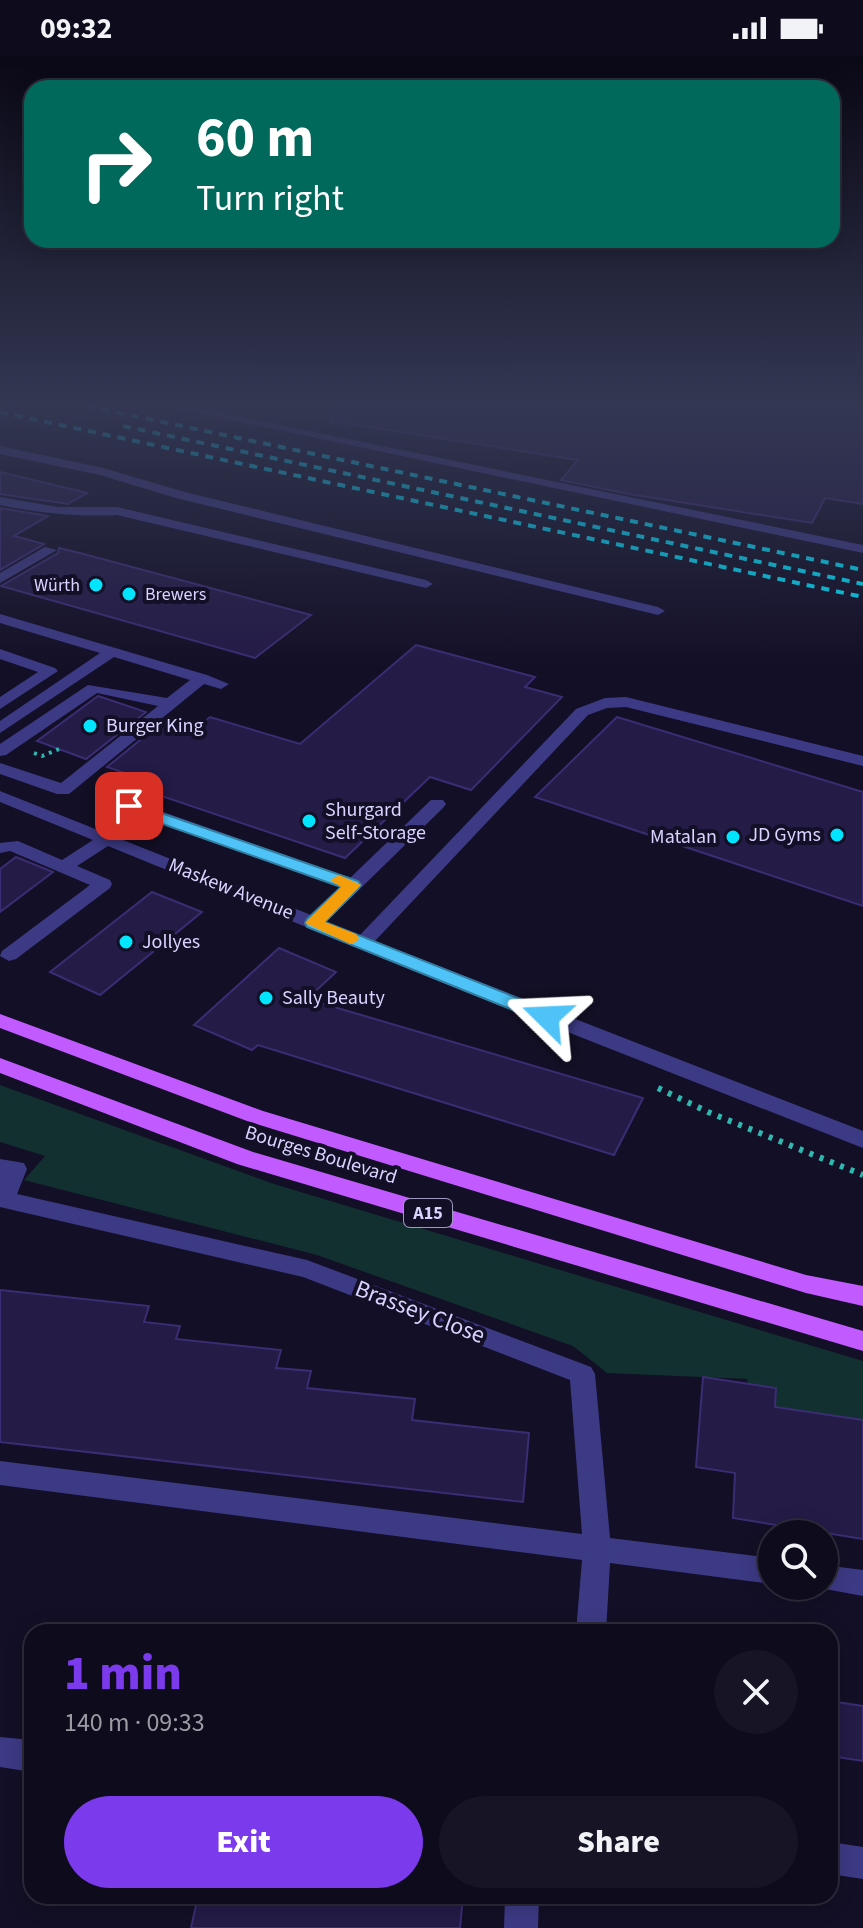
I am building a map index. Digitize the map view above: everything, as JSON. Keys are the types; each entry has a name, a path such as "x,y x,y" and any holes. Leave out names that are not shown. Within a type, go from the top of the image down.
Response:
{"main road":[{"name":"Bourges Boulevard","path":"0,1021 255,1116 806,1284 863,1296"},
{"name":"Bourges Boulevard","path":"0,1065 245,1158 863,1341"}],"street":[{"path":"175,493 658,611"},
{"path":"594,493 863,549"},
{"path":"0,501 75,514 117,511 426,584"},
{"path":"0,579 50,550"},
{"path":"0,618 221,684"},
{"path":"0,651 33,628"},
{"path":"0,651 50,671 0,704"},
{"path":"0,728 112,651"},
{"path":"0,768 63,790 202,678"},
{"path":"0,751 94,688 172,704"},
{"path":"363,943 582,712 605,703 626,702 863,761"},
{"name":"Maskew Avenue","path":"0,796 863,1140"},
{"path":"314,923 437,804"},
{"path":"129,806 352,885"},
{"path":"66,865 107,839"},
{"path":"0,848 12,845 66,865 103,884 9,955"},
{"name":"Brassey Close","path":"0,1167 16,1169 1,1199 307,1269 582,1374 597,1549 592,1624"},
{"path":"0,1473 758,1569"},
{"path":"838,1580 863,1583"},
{"path":"0,1752 24,1755"},
{"path":"838,1859 863,1863"},
{"path":"521,1928 522,1904"}],"path":[{"path":"42,756 59,749"},
{"path":"655,1086 708,1112 863,1175"}],"green space":[{"path":"0,1085 274,1184 863,1361 863,1424 754,1413 747,1379 607,1373 573,1346 317,1255 24,1180 45,1156 0,1142"}],"building":[{"path":"0,493 86,493 68,504"},
{"path":"626,493 863,493 863,504 825,498 812,523"},
{"path":"0,508 48,516 14,536 44,544 0,570"},
{"path":"59,548 311,615 255,658 1,586 58,553"},
{"path":"416,645 535,677 525,687 562,697 471,790 430,777 345,858 123,783 133,776 107,767 166,719 194,729 210,717 300,744"},
{"name":"Burger King","path":"98,696 146,712 86,759 37,741"},
{"name":"Matalan","path":"617,717 863,792 863,906 535,797"},
{"path":"16,857 53,872 0,912 0,869"},
{"name":"Jollyes","path":"152,892 202,912 100,995 50,972"},
{"path":"279,948 336,972 307,999 643,1098 614,1155 258,1045 252,1050 194,1025"},
{"path":"0,1290 149,1306 144,1322 180,1326 176,1339 281,1350 276,1368 311,1371 307,1388 415,1399 412,1420 529,1433 523,1502 0,1442"},
{"path":"703,1377 776,1388 775,1407 863,1420 863,1539 838,1535 838,1520 758,1522 733,1518 735,1473 696,1467"},
{"path":"838,1702 863,1706 863,1761 838,1757"},
{"path":"196,1904 462,1904 460,1928 191,1928"}],"railway":[{"path":"380,493 863,597"},
{"path":"438,493 863,584"},
{"path":"500,493 863,570"}],"slow traffic":[{"path":"339,880 352,885 314,923 350,938"}],"place":[{"name":"Würth","path":"96,585"},
{"name":"Brewers","path":"129,594"},
{"name":"Burger King","path":"90,726"},
{"name":"Shurgard Self-Storage","path":"309,821"},
{"name":"JD Gyms","path":"837,835"},
{"name":"Matalan","path":"733,837"},
{"name":"Jollyes","path":"126,942"},
{"name":"Sally Beauty","path":"266,998"}],"route":[{"path":"129,806 352,885 314,923 547,1017"}]}
